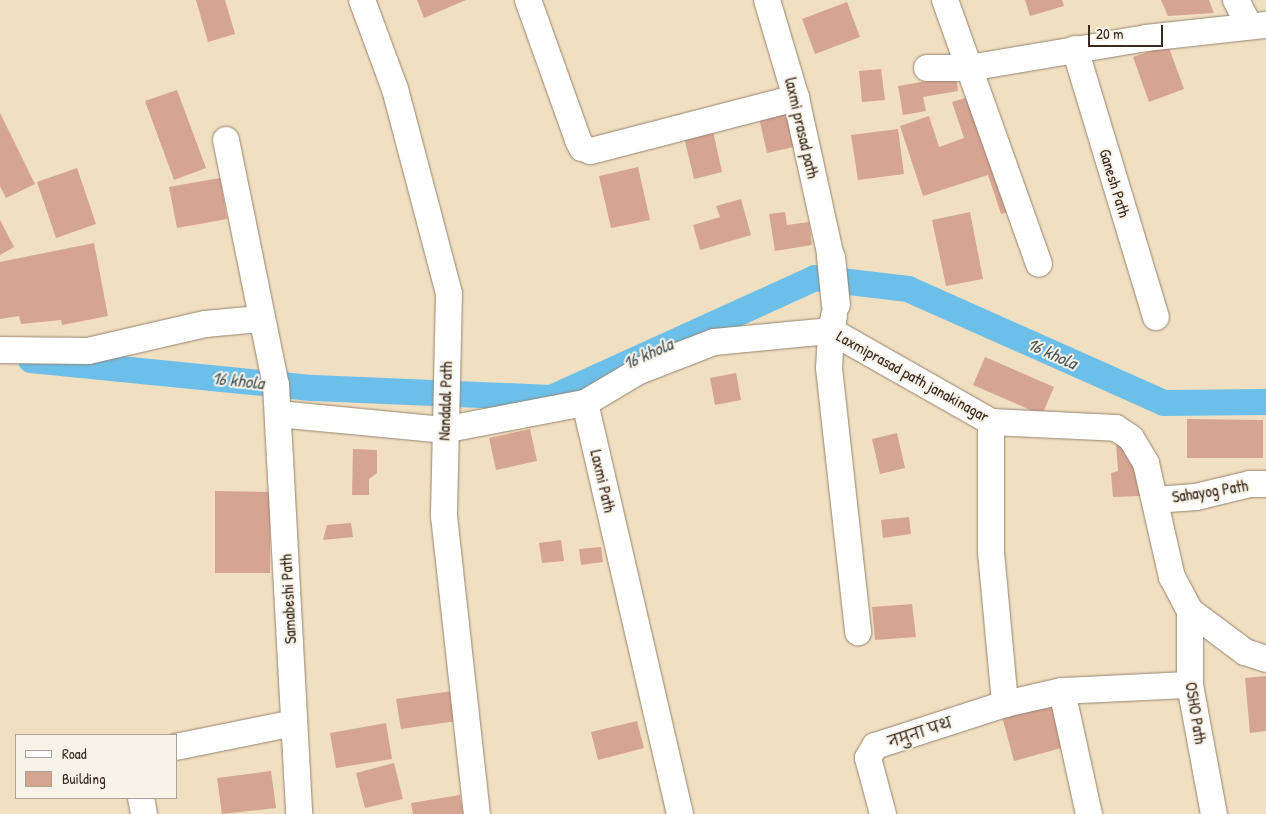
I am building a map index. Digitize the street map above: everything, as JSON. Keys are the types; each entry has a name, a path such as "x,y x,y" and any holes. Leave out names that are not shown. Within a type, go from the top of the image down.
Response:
{"street":[{"name":"Nandalal Path","path":"362,0 395,89 449,293 443,430 444,516 477,814"},
{"path":"528,0 582,148 591,151 796,98"},
{"name":"laxmi prasad path","path":"767,0 796,98 831,257"},
{"path":"946,0 1039,264"},
{"path":"1236,0 1257,25"},
{"path":"927,68 969,68 1075,49 1257,25"},
{"name":"Ganesh Path","path":"1075,49 1156,317"},
{"name":"Samabeshi Path","path":"226,140 260,319 276,385 299,814"},
{"path":"831,257 833,318 830,368 858,632"},
{"path":"278,414 443,430 585,403 639,372 714,342 833,318"},
{"name":"Laxmiprasad path janakinagar","path":"833,318 991,422 1116,428 1131,438 1146,463 1172,577 1190,611 1245,652 1266,659"},
{"path":"0,350 88,350 206,324 260,319"},
{"name":"Laxmi Path","path":"585,403 680,814"},
{"path":"991,422 992,552 1005,704"},
{"name":"Sahayog Path","path":"1154,500 1196,497 1250,484 1266,484"},
{"name":"OSHO Path","path":"1190,611 1190,686 1214,814"},
{"name":"नमुना पथ","path":"883,814 868,758 875,746 1005,704 1062,691 1190,686"},
{"path":"1062,691 1072,748 1089,814"},
{"path":"178,747 294,723"},
{"path":"141,799 144,814"}],"building":[{"path":"196,0 225,0 235,34 208,42"},
{"path":"417,0 466,0 424,18"},
{"path":"1025,0 1062,0 1064,6 1030,16"},
{"path":"1161,0 1209,0 1214,13 1168,16"},
{"path":"847,2 860,37 815,54 802,19"},
{"path":"1168,45 1184,89 1149,102 1133,57"},
{"path":"881,69 885,100 862,102 859,71"},
{"path":"956,76 958,91 923,97 926,111 903,115 898,86"},
{"path":"177,90 206,168 174,180 145,101"},
{"path":"972,96 1010,211 1001,214 988,175 923,196 900,126 929,116 939,147 964,138 952,102"},
{"path":"790,111 798,146 767,153 759,118"},
{"path":"0,113 35,184 6,198 0,186"},
{"path":"898,129 904,174 858,180 851,135"},
{"path":"713,131 722,172 694,179 684,137"},
{"path":"638,167 650,220 611,228 599,176"},
{"path":"77,168 96,224 56,238 37,182"},
{"path":"220,178 227,219 177,228 169,187"},
{"path":"741,199 751,235 700,250 693,225 720,217 716,206"},
{"path":"785,212 787,225 809,222 812,245 775,251 769,214"},
{"path":"970,212 983,279 946,286 932,220"},
{"path":"0,220 14,247 0,255"},
{"path":"94,243 108,316 62,325 61,320 21,324 19,316 0,319 0,262"},
{"path":"985,357 1054,387 1042,415 973,385"},
{"path":"736,373 741,400 715,405 710,378"},
{"path":"1187,419 1263,420 1263,458 1187,458"},
{"path":"530,429 537,461 496,470 489,438"},
{"path":"897,433 905,468 880,474 872,439"},
{"path":"1116,443 1127,443 1138,462 1140,496 1113,497 1111,473 1118,471"},
{"path":"353,449 377,450 377,473 369,479 369,495 352,495"},
{"path":"215,491 270,492 270,573 215,573"},
{"path":"909,517 911,534 883,538 881,520"},
{"path":"351,523 353,537 323,540 327,525"},
{"path":"561,540 564,561 542,563 539,543"},
{"path":"601,547 603,562 581,565 579,549"},
{"path":"912,604 916,637 875,640 872,607"},
{"path":"1266,676 1266,731 1250,733 1245,678"},
{"path":"452,691 457,721 401,729 396,699"},
{"path":"1051,699 1065,747 1014,761 1001,713"},
{"path":"637,721 644,748 598,760 591,732"},
{"path":"386,723 392,759 336,768 330,733"},
{"path":"394,763 403,799 365,808 356,773"},
{"path":"271,771 276,808 222,814 217,778"},
{"path":"460,795 463,814 413,814 411,803"}],"waterway":[{"name":"16 khola","path":"31,360 314,388 551,398 815,278 908,289 1164,403 1266,402"}]}
